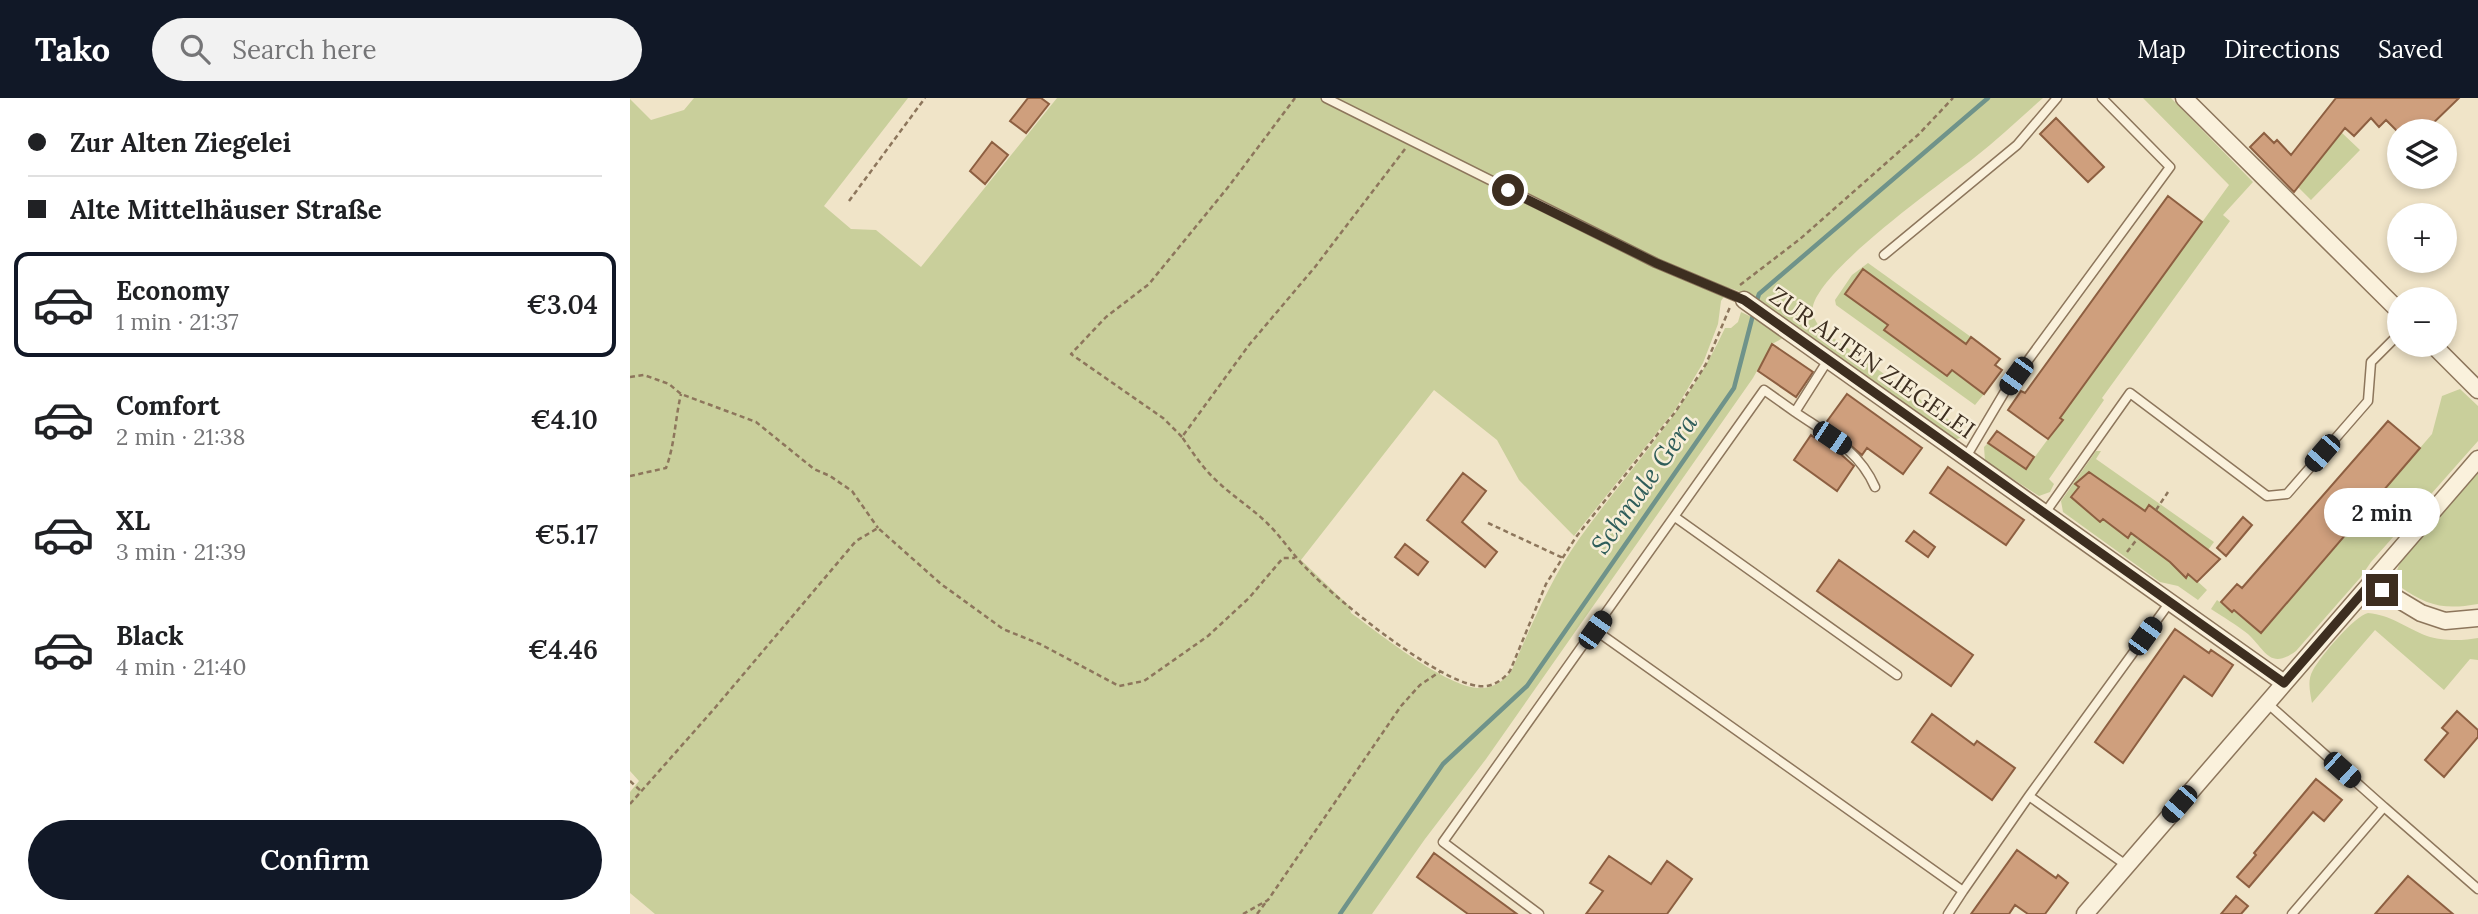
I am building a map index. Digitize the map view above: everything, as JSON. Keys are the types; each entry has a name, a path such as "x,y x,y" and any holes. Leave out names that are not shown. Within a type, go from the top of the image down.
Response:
{"street":[{"path":"2184,98 2387,299"},
{"name":"ZUR ALTEN ZIEGELEI","path":"1739,298 2284,683"},
{"path":"2445,357 2478,390"},
{"path":"2085,914 2478,459"},
{"path":"2371,583 2421,613 2445,621 2478,618"}],"lane":[{"name":"ZUR ALTEN ZIEGELEI","path":"1326,98 1656,263 1739,298"},
{"path":"1884,255 2017,145 2057,98"},
{"path":"1966,457 2004,393 2170,167 2102,98"},
{"path":"2045,513 2130,393 2267,496 2287,494 2368,401 2371,362 2387,346"},
{"path":"1795,412 1829,360"},
{"path":"1539,914 1443,842 1764,390 1851,450 1869,473 1875,487"},
{"path":"1675,517 1897,674"},
{"path":"1948,914 2029,796 2170,602"},
{"path":"1595,630 1963,891"},
{"path":"2267,703 2478,889"},
{"path":"2029,796 2126,865"},
{"path":"2292,914 2384,807"}],"path":[{"path":"849,201 925,98"},
{"path":"1295,98 1229,186 1149,284 1106,317 1071,354 1163,418 1219,483 1270,526 1297,558 1361,616 1441,671 1479,687 1503,680 1510,671 1546,584 1576,537 1676,411 1706,364 1739,298 1739,286 1800,239 1919,134 1953,98"},
{"path":"1182,437 1249,345 1315,267 1411,141"},
{"path":"630,377 643,375 669,384 681,394 756,422 814,469 852,491 878,528 941,584 1003,629 1040,644 1119,685 1144,681 1198,643 1249,598 1283,558 1297,558"},
{"path":"630,476 666,468 672,452 681,394"},
{"path":"2155,510 2168,492"},
{"path":"1488,523 1563,558"},
{"path":"630,804 856,541 878,528"},
{"path":"2124,556 2137,538"},
{"path":"1257,914 1401,706 1420,685 1441,671"},
{"path":"630,780 641,791"},
{"path":"1243,914 1268,900"}],"green space":[{"path":"694,98 908,98 824,206 851,229 876,230 921,267 1057,98 2043,98 1983,151 1910,206 1859,249 1837,270 1821,290 1813,306 1816,322 1822,330 1969,434 1955,440 1817,345 1766,306 1730,288 1721,301 1718,324 1703,363 1675,410 1574,536 1519,480 1497,440 1434,390 1301,560 1349,606 1351,613 1396,646 1452,680 1483,688 1498,683 1511,672 1559,571 1579,539 1676,412 1710,358 1725,328 1731,328 1738,322 1741,312 1758,320 1783,338 1772,344 1753,378 1486,759 1372,914 655,914 630,893 630,792 639,781 630,771 630,99 651,120 684,110"},
{"path":"2143,98 2171,98 2253,182 2223,215 2230,221 2102,398 2104,400 2049,479 2054,484 2050,492 2039,496 1985,461 1984,447 1988,443 2026,469 2229,185"},
{"path":"2341,132 2360,150 2311,200 2298,187"},
{"path":"1868,263 1971,337 1966,344 1888,325 1884,330 1947,376 1952,370 1984,394 1975,405 1836,305 1835,300 1852,275"},
{"path":"2460,389 2478,406 2478,441 2296,651 2280,659 2269,656 2248,634 2211,609 2217,600 2232,612 2234,610 2261,633 2432,434 2442,396"},
{"path":"2096,451 2101,451 2096,459 2214,542 2208,550 2215,556 2197,581 2207,590 2198,600 2178,586 2160,582 2063,512 2061,501"},
{"path":"2478,470 2478,604 2455,607 2427,602 2399,586 2396,573 2401,560"},
{"path":"2368,613 2391,619 2433,638 2478,638 2478,660 2470,659 2444,690 2375,630 2312,703 2310,682 2313,670 2347,629"}],"building":[{"path":"1028,98 1041,98 1049,104 1026,133 1010,121"},
{"path":"2336,98 2459,98 2437,119 2387,119 2379,127 2371,118 2354,136 2345,128 2294,192 2250,147 2264,133 2274,143 2277,140 2291,155"},
{"path":"2056,118 2104,167 2088,182 2040,134"},
{"path":"992,142 1008,155 985,184 970,171"},
{"path":"2168,196 2202,222 2060,418 2063,420 2048,439 2008,410 2021,391 2025,393"},
{"path":"1863,269 1966,344 1971,337 2000,359 1995,365 2002,370 1984,394 1952,370 1947,376 1884,330 1888,325 1845,294"},
{"path":"1772,344 1813,372 1796,397 1758,371"},
{"path":"1847,394 1922,448 1903,474 1867,448 1862,455 1825,424"},
{"path":"2388,421 2420,448 2261,633 2221,602 2237,584 2242,588"},
{"path":"1997,431 2034,457 2026,469 1988,443"},
{"path":"1811,435 1815,438 1817,435 1826,441 1854,466 1837,491 1794,460"},
{"path":"1948,467 2024,520 2006,545 1930,493"},
{"path":"2089,472 2145,511 2149,505 2220,559 2197,582 2188,574 2186,578 2170,562 2131,533 2128,538 2103,519 2100,522 2071,497 2079,487 2075,484"},
{"path":"1463,473 1486,491 1462,522 1497,552 1485,567 1427,520"},
{"path":"2243,517 2252,525 2226,556 2217,548"},
{"path":"1914,531 1935,547 1928,557 1906,541"},
{"path":"1405,544 1428,562 1418,575 1395,557"},
{"path":"1839,560 1973,655 1951,686 1817,591"},
{"path":"2175,629 2209,653 2211,650 2233,665 2212,696 2184,676 2123,763 2095,742"},
{"path":"2457,711 2478,730 2478,737 2444,777 2425,760 2448,733 2442,728"},
{"path":"1932,714 1974,745 1977,741 2015,768 1992,800 1912,742"},
{"path":"2316,779 2342,800 2324,821 2313,812 2249,887 2237,877"},
{"path":"2017,850 2056,878 2058,875 2068,883 2045,914 2028,914 2015,905 2009,914 1971,914"},
{"path":"1434,853 1517,914 1468,914 1417,877"},
{"path":"1609,856 1651,884 1667,861 1692,879 1667,914 1586,914 1603,891 1590,883"},
{"path":"2408,876 2453,914 2375,914"},
{"path":"2236,896 2248,906 2241,914 2221,914"}],"waterway":[{"name":"Schmale Gera","path":"1756,303 1759,294 1988,98"},
{"name":"Schmale Gera","path":"1340,914 1443,764 1527,686 1734,388 1754,311"}],"route":[{"path":"1508,190 1656,263 1744,300 2284,683 2371,583 2382,590"}]}
